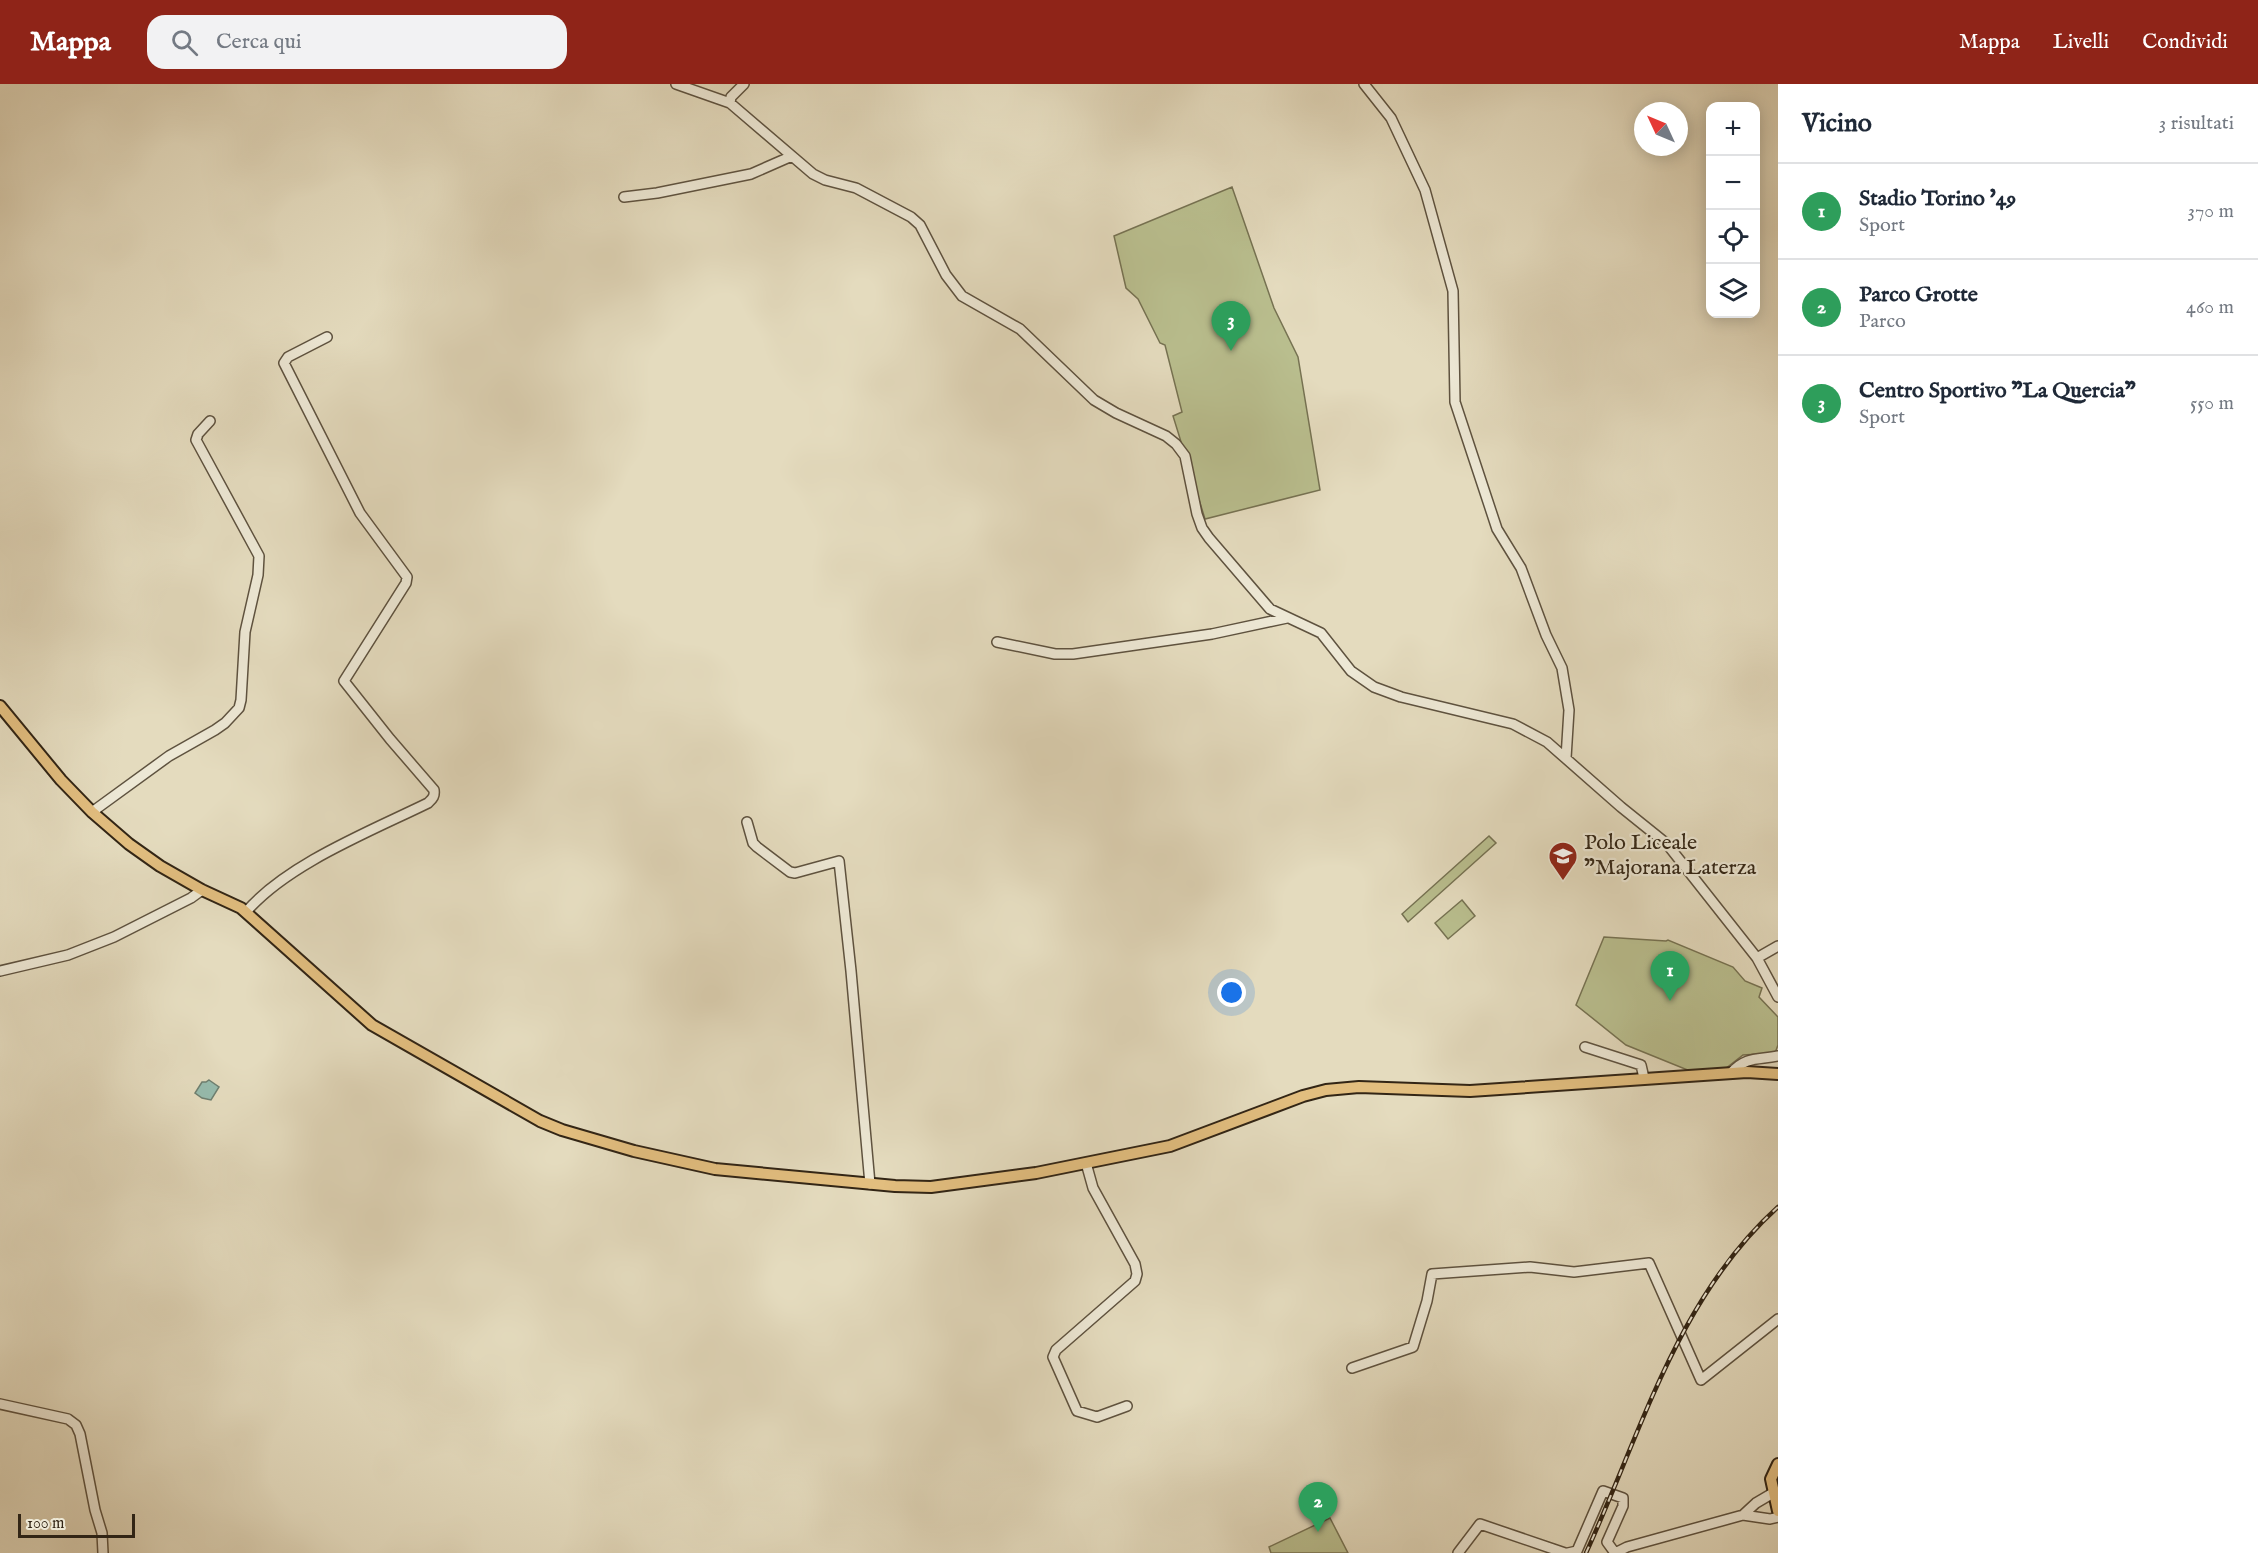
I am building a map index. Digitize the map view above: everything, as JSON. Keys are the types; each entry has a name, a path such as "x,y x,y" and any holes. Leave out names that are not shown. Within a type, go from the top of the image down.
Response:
{"main road":[{"path":"0,706 92,812 129,844 160,866 246,912 372,1025 540,1120 562,1130 624,1148 715,1169 870,1184 931,1187 1006,1178 1170,1146 1303,1096 1326,1090 1359,1087 1470,1091 1731,1073 1778,1074"},
{"path":"1778,1464 1771,1479 1778,1511"}],"street":[{"path":"676,84 730,104 813,174 825,180 856,188 911,217 920,225 946,274 962,296 1020,329 1094,400 1166,436 1176,444 1185,456 1202,528 1270,609 1321,633 1351,671 1384,692 1513,724 1547,742 1667,844 1757,958 1778,997"},
{"path":"730,104 731,98 744,84"},
{"path":"1364,84 1391,118 1428,201 1453,291 1455,402 1497,529 1521,567 1546,635 1562,668 1569,710 1566,758"},
{"path":"624,197 657,193 751,174 792,156"},
{"path":"246,912 256,900 276,884 337,848 428,803 435,794 344,681 406,583 407,577 360,513 284,363 288,357 327,337"},
{"path":"92,812 169,756 225,723 235,713 241,700 245,632 258,574 259,556 196,440 198,434 210,422"},
{"path":"997,642 1055,654 1073,654 1212,634 1287,618"},
{"path":"747,822 753,843 790,872 801,873 839,861 870,1184"},
{"path":"0,971 68,955 114,937 191,898 202,890"},
{"path":"1757,958 1778,946"},
{"path":"1585,1047 1641,1065 1644,1078"},
{"path":"1731,1073 1736,1067 1755,1057 1765,1059 1778,1056"},
{"path":"1086,1163 1093,1188 1135,1264 1137,1274 1135,1281 1056,1350 1053,1357 1077,1411 1097,1417 1127,1406"},
{"path":"1352,1368 1413,1347 1427,1301 1432,1274 1530,1267 1574,1272 1649,1263 1701,1380 1778,1319"},
{"path":"0,1404 68,1419 76,1425 102,1533 103,1553"},
{"path":"1458,1553 1480,1524 1567,1553 1577,1551 1603,1491 1623,1498 1623,1506 1607,1542 1617,1552 1743,1515 1770,1519 1778,1517"},
{"path":"1743,1515 1756,1503 1773,1493"}],"shaded area":[{"path":"1232,187 1274,308 1298,357 1320,490 1205,519 1173,416 1182,412 1165,345 1160,343 1138,299 1126,288 1114,236"},
{"path":"1489,836 1496,843 1408,922 1402,914"},
{"path":"1462,900 1475,916 1448,939 1435,923"},
{"path":"1604,937 1668,940 1733,967 1745,981 1762,988 1759,997 1778,1017 1778,1045 1775,1053 1743,1055 1725,1069 1690,1071 1626,1045 1576,1005"},
{"path":"209,1080 219,1087 211,1100 195,1093 202,1082"},
{"path":"1330,1518 1348,1553 1271,1553 1269,1547"}],"railway":[{"path":"1586,1553 1644,1415 1687,1325 1713,1283 1743,1243 1778,1207"}],"place":[{"name":"Centro Sportivo \"La Quercia\"","path":"1231,351"},
{"name":"Polo Liceale \"Majorana Laterza","path":"1563,882"},
{"name":"Stadio Torino '49","path":"1670,1001"},
{"name":"Parco Grotte","path":"1318,1532"}]}
